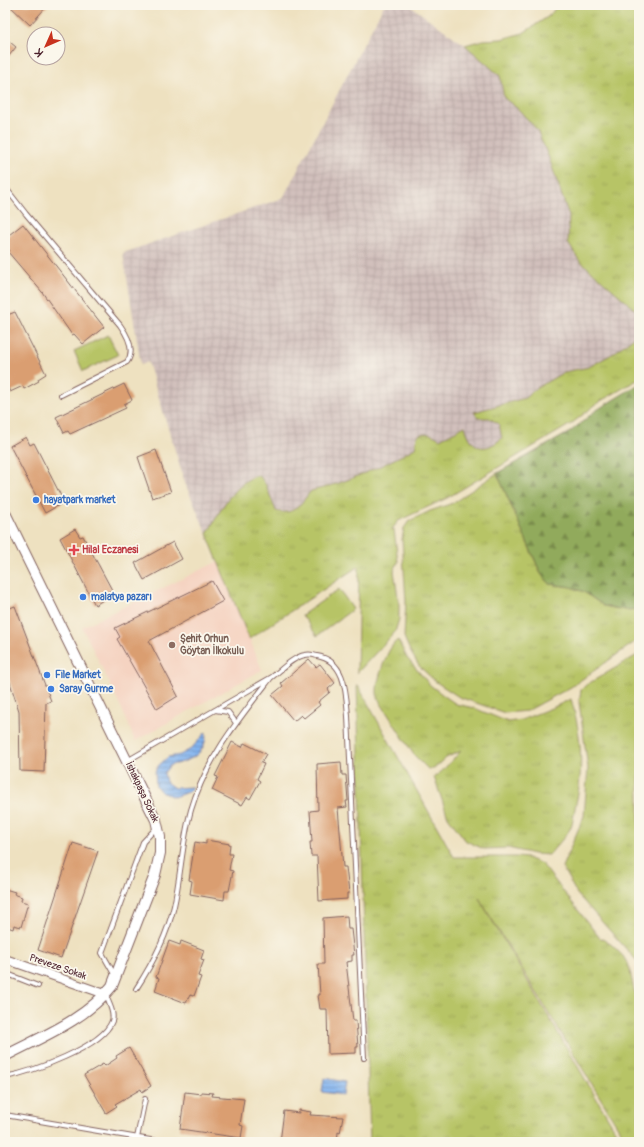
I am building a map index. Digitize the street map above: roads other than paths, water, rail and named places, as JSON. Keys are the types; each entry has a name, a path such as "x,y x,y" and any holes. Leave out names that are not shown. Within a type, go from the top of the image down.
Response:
{"street":[{"name":"İshakpaşa Sokak","path":"5,513 156,820 160,837 160,853 155,875 112,986 90,1010 69,1023 5,1056"},
{"name":"Preveze Sokak","path":"5,960 105,994"}],"lane":[{"path":"5,187 120,325 126,333 131,348 131,357 127,362 61,395"},
{"path":"127,761 272,677 293,660 305,655 313,655 326,658 336,665 344,680 348,716 364,1058"},
{"path":"136,989 156,955 174,907 191,811 200,784 211,760 236,723 272,677"},
{"path":"215,710 228,712 236,723"},
{"path":"116,976 102,953 143,842 158,827"},
{"path":"5,973 38,986"},
{"path":"5,1077 24,1073 52,1063 90,1044 106,1031 113,1020 112,1012 105,994"},
{"path":"137,1138 145,1099"},
{"path":"5,1115 162,1142"}],"water":[{"path":"206,732 206,740 196,756 184,762 170,765 164,773 166,782 174,788 193,787 188,792 174,797 161,792 156,786 155,772 158,766 168,757 180,755 191,749"},
{"path":"324,1078 345,1082 343,1095 322,1092"}],"place":[{"name":"hayatpark market","path":"36,500"},
{"name":"Hilal Eczanesi","path":"74,550"},
{"name":"malatya pazarı","path":"83,597"},
{"name":"Şehit Orhun Göytan İlkokulu","path":"172,645"},
{"name":"File Market","path":"47,675"},
{"name":"Saray Gurme","path":"51,689"}]}
